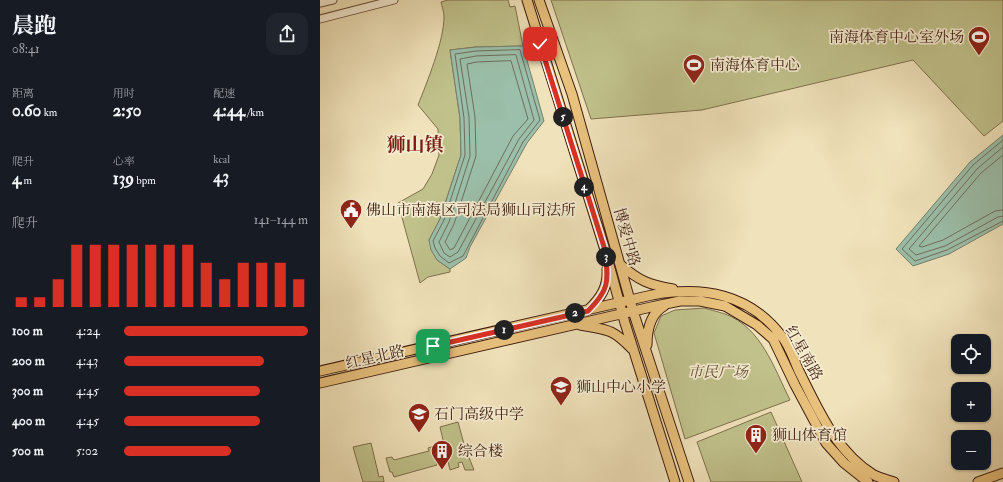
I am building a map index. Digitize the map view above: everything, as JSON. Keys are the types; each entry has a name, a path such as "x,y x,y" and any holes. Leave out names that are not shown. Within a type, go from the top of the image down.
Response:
{"main road":[{"name":"博爱中路","path":"527,0 605,250 633,350 675,482"},
{"name":"博爱中路","path":"539,0 572,94 633,311 689,482"},
{"path":"588,311 600,299 606,287 608,277 605,250"},
{"path":"621,265 635,277 651,285 678,290"},
{"name":"红星南路","path":"588,311 678,290 719,294 764,317 783,338 833,437 850,456 875,475 894,482"},
{"name":"红星南路","path":"622,314 680,301 700,301 724,306 757,325 773,340 794,386 826,443 844,463 868,482"},
{"path":"648,354 647,335 650,321 658,309 667,304"},
{"name":"红星北路","path":"320,371 588,311"},
{"name":"红星北路","path":"320,384 622,314"},
{"path":"575,325 607,329 618,335 633,350"},
{"path":"978,482 1003,473"}],"street":[{"path":"320,3 333,0"},
{"path":"320,19 394,0"}],"green space":[{"path":"448,0 508,0 510,7 515,6 523,46 476,47 450,50 460,118 461,155 440,219 429,240 437,260 450,269 450,272 428,277 420,283 398,203 423,189 432,174 439,155 438,129 418,105 441,38 444,17 441,2"},
{"name":"南海体育中心","path":"551,0 1003,0 1003,121 984,136 913,60 702,110 591,119"},
{"name":"市民广场","path":"704,308 725,314 748,328 757,338 772,362 790,400 685,439 654,333 661,316 675,310"},
{"name":"狮山体育馆","path":"771,412 802,482 711,482 697,442"},
{"path":"458,422 467,455 474,470 465,470 462,462 458,463 459,467 450,470 440,427"},
{"path":"371,443 379,477 383,476 384,482 363,482 353,447"},
{"path":"435,446 438,460 436,461 437,465 394,477 392,472 390,472 386,458 392,457 394,460 429,451 428,448"}],"water":[{"path":"523,46 544,121 527,143 470,247 466,258 450,269 437,260 431,250 429,240 440,219 461,155 460,118 450,50 476,47"},
{"path":"1003,135 1003,224 949,254 913,266 896,249 970,162"}],"place":[{"name":"南海体育中心室外场","path":"979,56"},
{"name":"南海体育中心","path":"694,84"},
{"name":"佛山市南海区司法局狮山司法所","path":"351,230"},
{"name":"狮山中心小学","path":"561,406"},
{"name":"石门高级中学","path":"419,434"},
{"name":"狮山体育馆","path":"756,454"},
{"name":"综合楼","path":"442,470"}],"district":[{"name":"狮山镇","path":"415,144"}],"route":[{"path":"433,346 588,311 600,299 606,287 608,277 605,250 540,44"}]}
